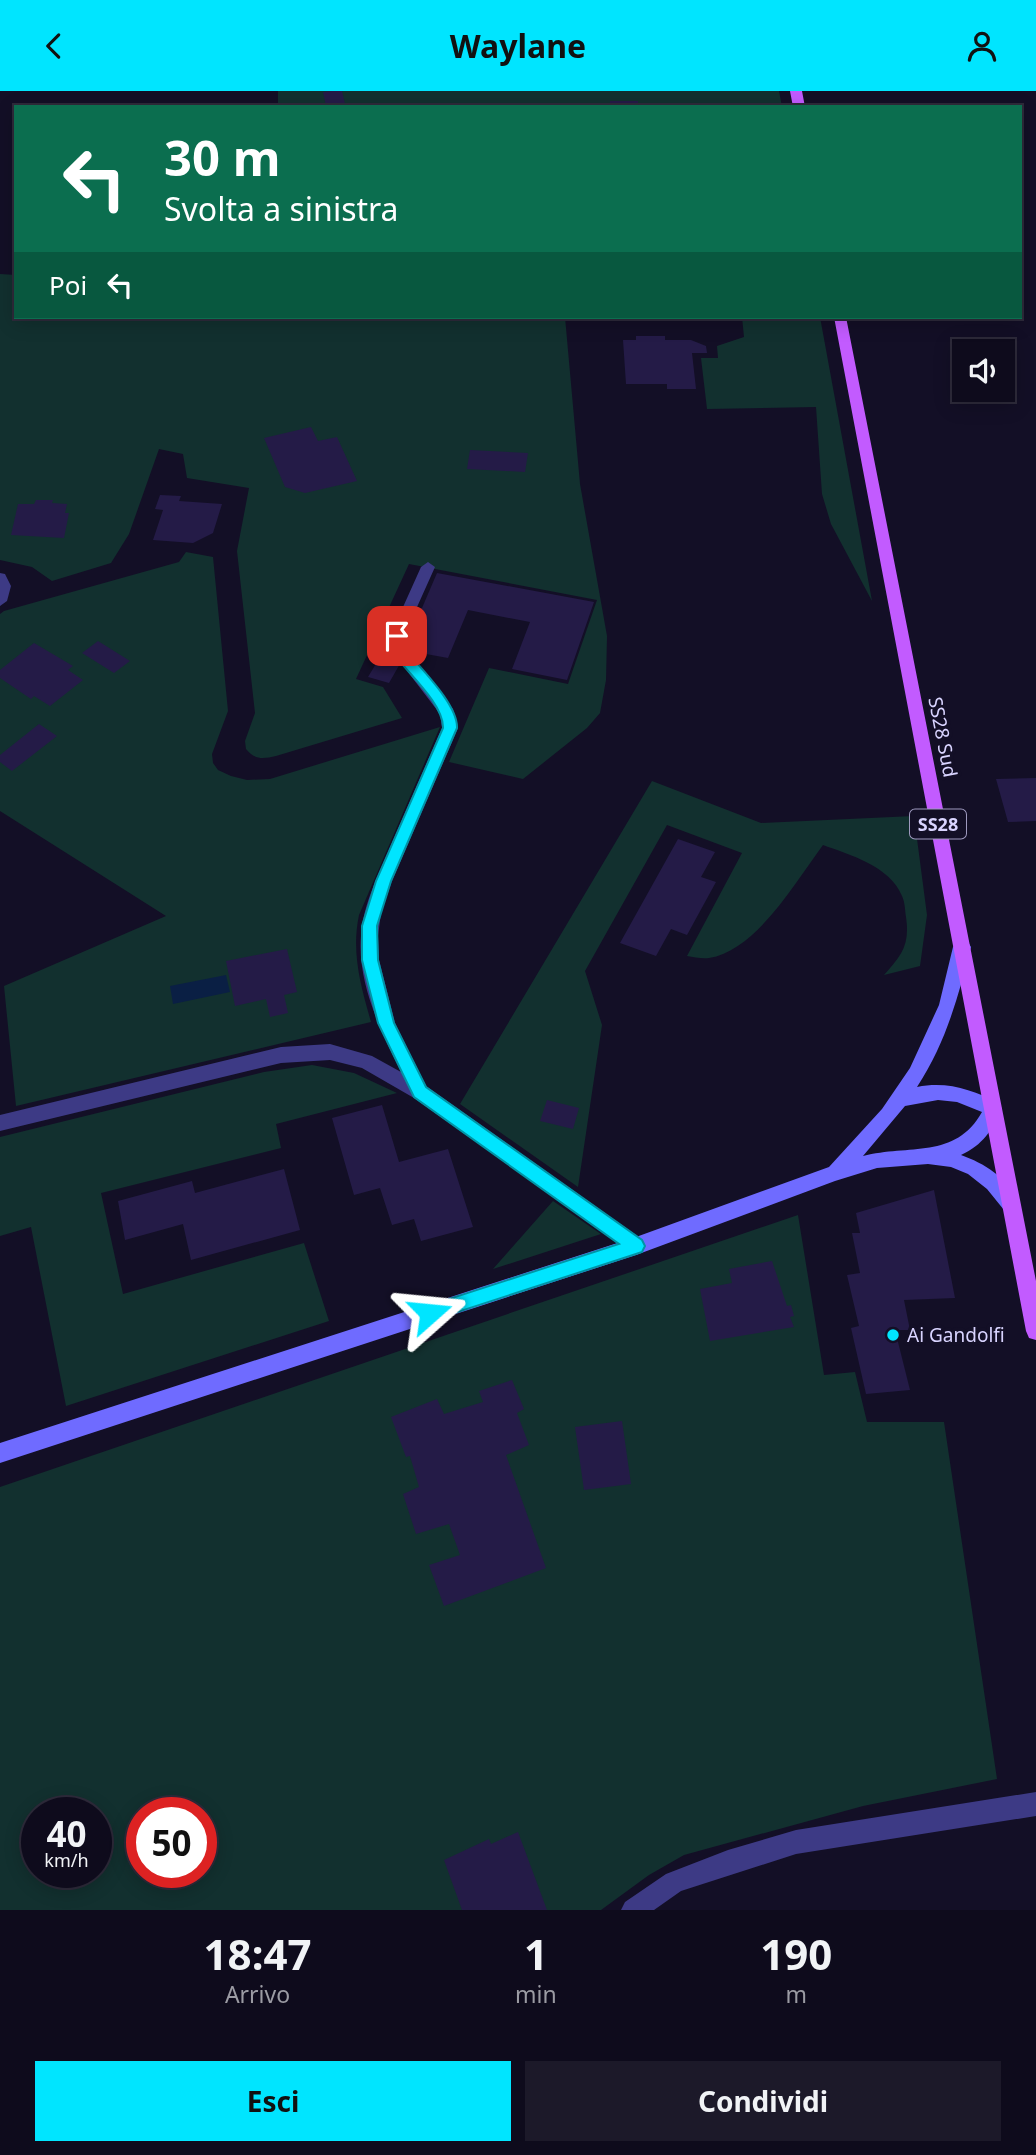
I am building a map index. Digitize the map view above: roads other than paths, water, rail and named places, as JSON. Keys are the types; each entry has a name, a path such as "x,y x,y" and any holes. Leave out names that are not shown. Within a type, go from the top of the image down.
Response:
{"main road":[{"name":"SS28 Sud","path":"839,319 1036,1331"},
{"path":"835,1171 865,1143 900,1099 926,1056 948,1005 961,947"},
{"path":"0,1453 636,1246 808,1184 835,1171 872,1161 936,1156 970,1144 982,1131 993,1109 963,1094 936,1090 900,1099"},
{"path":"936,1156 968,1165 993,1181 1012,1204"}],"street":[{"path":"420,1092 386,1023 368,947 370,926 381,887 450,728 448,713 396,646 397,636 428,566"},
{"path":"0,578 4,586 0,601"},
{"path":"0,1123 299,1052 352,1056 366,1061 420,1092 636,1246"},
{"path":"633,1910 674,1882 728,1862 796,1842 1036,1804"}],"water":[{"path":"226,975 230,992 173,1004 170,986"}],"place":[{"name":"Ai Gandolfi","path":"893,1335"}]}
